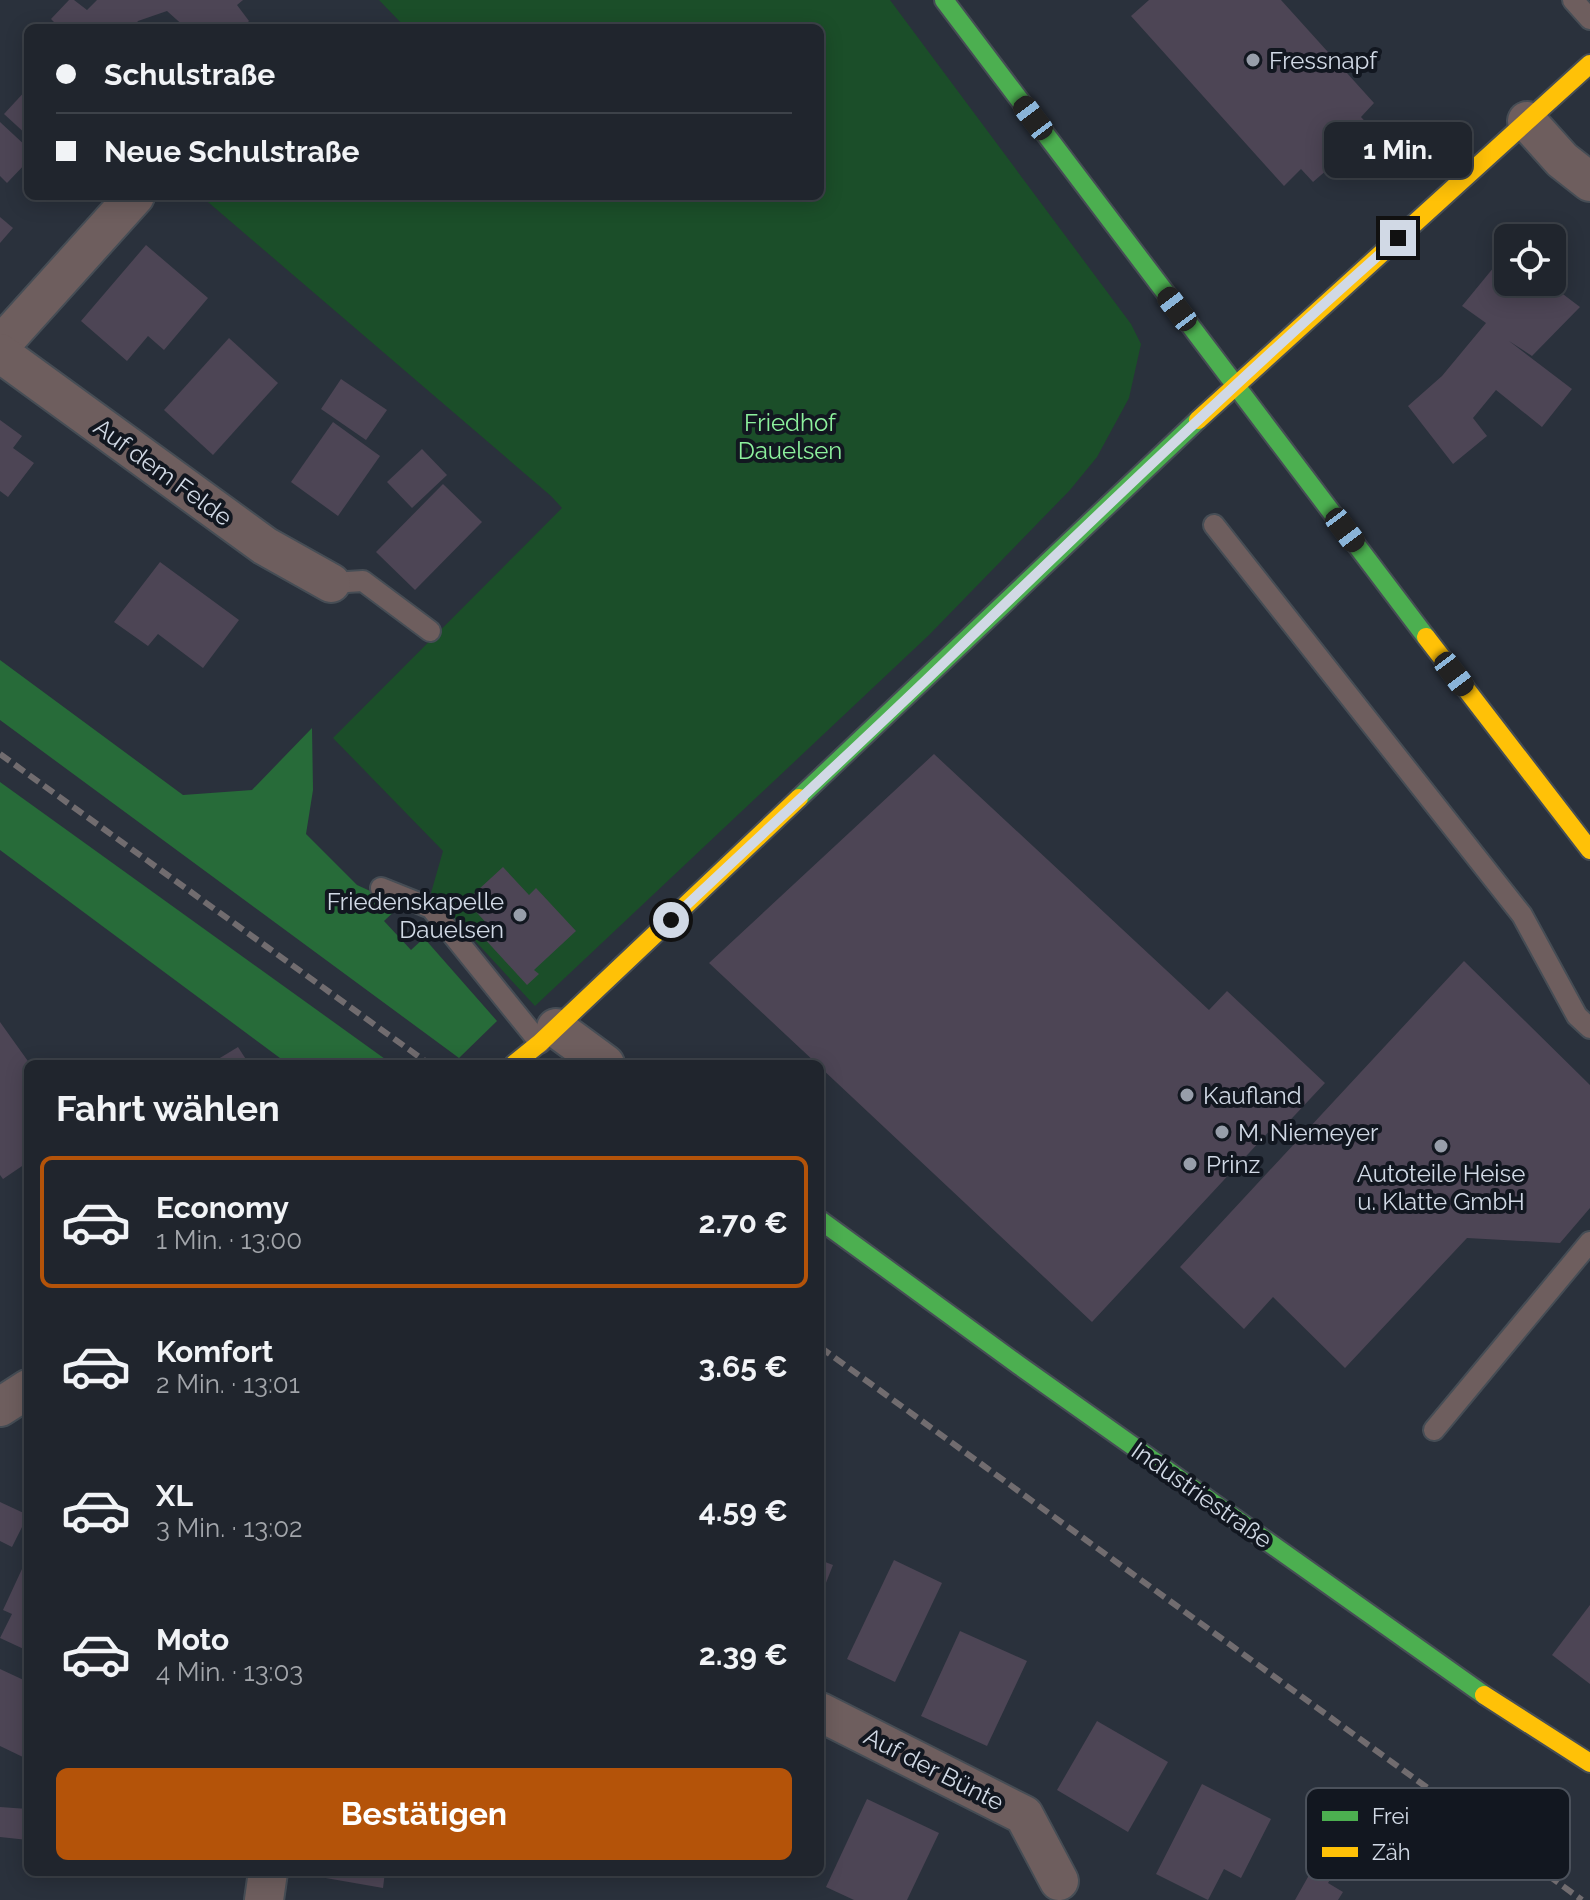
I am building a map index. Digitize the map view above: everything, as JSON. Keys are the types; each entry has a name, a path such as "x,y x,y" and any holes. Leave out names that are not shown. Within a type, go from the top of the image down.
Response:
{"street":[{"path":"944,0 1590,850"},
{"path":"519,1060 933,673 1235,385 1590,64"},
{"path":"1527,121 1562,160 1590,182"},
{"path":"0,346 131,200"},
{"name":"Auf dem Felde","path":"0,353 265,546 331,583"},
{"path":"548,1035 597,1060"},
{"name":"Industriestraße","path":"824,1223 1482,1694 1590,1763"},
{"path":"0,1407 24,1392"},
{"name":"Auf der Bünte","path":"824,1714 1024,1815 1059,1881"},
{"path":"264,1900 267,1876"}],"lane":[{"path":"1573,0 1590,19"},
{"path":"1214,525 1522,915 1577,1016 1590,1028"},
{"path":"331,583 363,581 430,631"},
{"path":"381,888 431,908 548,1035"},
{"path":"1434,1430 1590,1242"}],"green space":[{"name":"Friedhof Dauelsen","path":"379,0 890,0 1131,324 1141,344 1129,398 1097,457 1070,490 929,635 535,1006 431,893 443,851 333,738 562,508 206,200 824,200 824,24 402,24"},
{"path":"0,660 183,795 252,790 312,728 313,790 306,834 357,885 401,905 384,921 411,950 424,938 497,1021 459,1058 0,720"},
{"path":"0,782 386,1060 283,1060 0,850"}],"building":[{"path":"69,0 74,0 87,10 97,0 243,0 237,5 249,21 246,24 182,24 167,11 136,24 56,24 51,19"},
{"name":"Fressnapf","path":"1149,0 1281,0 1374,103 1361,117 1373,130 1313,182 1301,169 1284,186 1131,16"},
{"path":"24,92 24,132 4,114"},
{"path":"0,122 24,144 24,165 7,183 0,176"},
{"path":"0,217 13,228 0,243"},
{"path":"146,245 208,298 164,350 148,336 127,361 81,321"},
{"path":"1494,267 1494,296 1565,296 1580,307 1532,356 1509,341 1572,389 1542,427 1496,390 1473,418 1487,436 1453,464 1408,406 1442,376 1486,323 1462,306"},
{"path":"229,338 278,383 213,455 164,410"},
{"path":"341,379 387,410 366,440 321,409"},
{"path":"0,420 22,436 13,448 34,463 8,497 0,491"},
{"path":"333,422 380,456 338,516 291,482"},
{"path":"422,449 447,475 412,508 387,482"},
{"path":"443,484 482,522 415,590 376,552"},
{"path":"160,562 239,620 203,668 158,634 148,646 114,622"},
{"path":"934,754 1209,1010 1227,991 1325,1083 1280,1131 1274,1126 1092,1322 824,1071 824,1060 813,1060 709,963"},
{"name":"Friedenskapelle Dauelsen","path":"503,867 529,895 536,888 576,931 534,970 539,974 527,985 482,936 491,928 466,901"},
{"name":"Autoteile Heise u. Klatte GmbH","path":"1464,961 1590,1085 1590,1208 1560,1243 1467,1238 1345,1368 1273,1297 1244,1329 1180,1267"},
{"path":"0,1022 27,1060 24,1060 24,1165 3,1179 0,1175"},
{"path":"238,1047 246,1060 217,1060"},
{"path":"0,1502 24,1513 24,1523 12,1547 0,1541"},
{"path":"894,1560 942,1583 895,1682 847,1659"},
{"path":"824,1562 833,1565 824,1588"},
{"path":"24,1565 24,1649 0,1638 12,1614 3,1610"},
{"path":"1590,1605 1590,1684 1552,1655"},
{"path":"960,1631 1027,1661 987,1746 921,1716"},
{"path":"0,1669 24,1680 24,1758 0,1746"},
{"path":"1097,1721 1168,1762 1128,1832 1057,1790"},
{"path":"1202,1784 1271,1819 1241,1878 1224,1869 1208,1900 1156,1874"},
{"path":"867,1799 939,1833 907,1900 854,1900 826,1887"},
{"path":"0,1807 24,1809 24,1840 0,1837"},
{"path":"320,1876 384,1876 383,1888"},
{"path":"1306,1880 1330,1880 1328,1883 1343,1892 1338,1900 1295,1900"}],"railway":[{"path":"0,754 423,1060"},
{"path":"824,1350 1428,1788"},
{"path":"1554,1880 1582,1900"}],"traffic: fast":[{"path":"944,0 1426,637"},
{"path":"799,798 1198,420"},
{"path":"824,1223 1484,1695"}],"traffic: slow":[{"path":"1198,420 1590,64"},
{"path":"1426,637 1590,850"},
{"path":"519,1060 799,798"},
{"path":"1484,1695 1590,1763"}],"place":[{"name":"Fressnapf","path":"1253,60"},
{"name":"Friedenskapelle Dauelsen","path":"520,915"},
{"name":"Kaufland","path":"1187,1095"},
{"name":"M. Niemeyer","path":"1222,1132"},
{"name":"Autoteile Heise u. Klatte GmbH","path":"1441,1146"},
{"name":"Prinz","path":"1190,1164"}],"route":[{"path":"671,920 1172,444 1398,238"}]}
